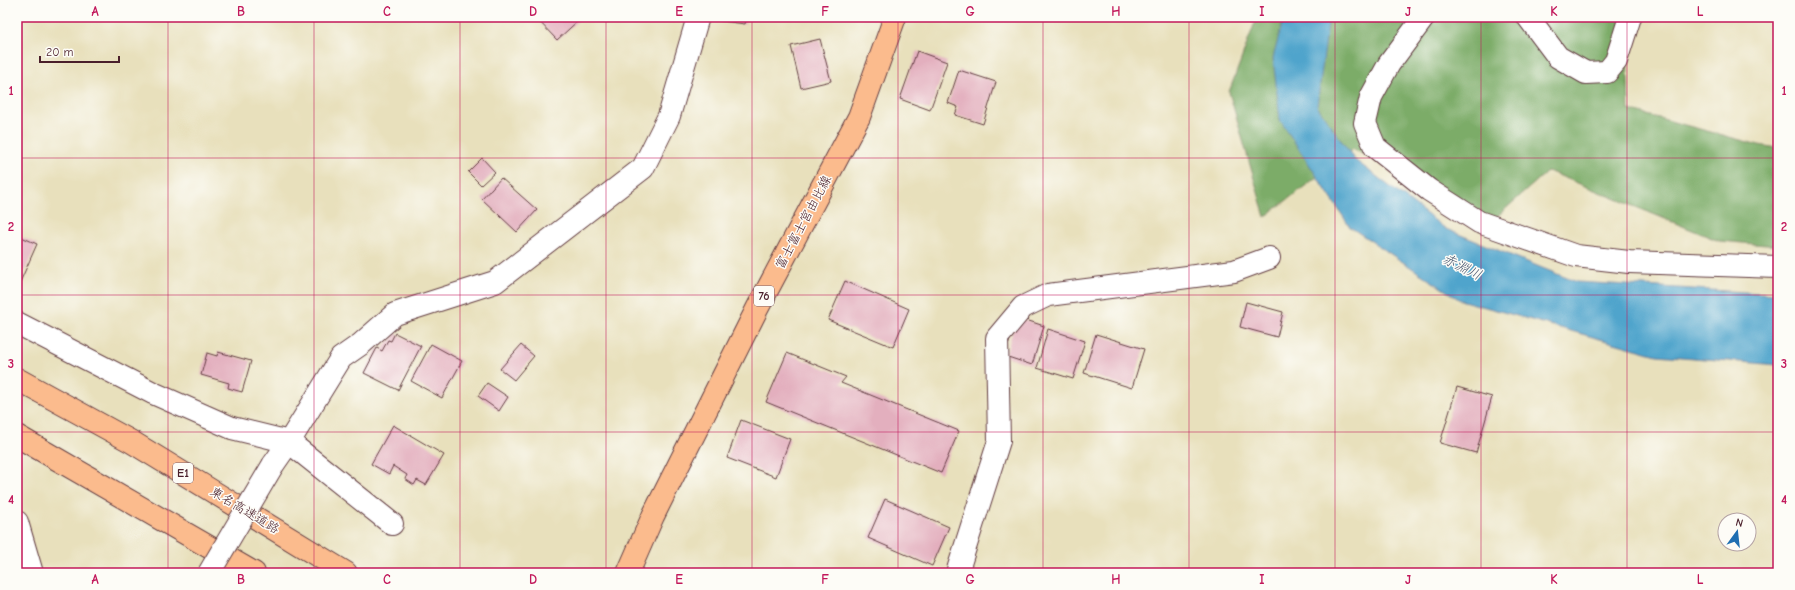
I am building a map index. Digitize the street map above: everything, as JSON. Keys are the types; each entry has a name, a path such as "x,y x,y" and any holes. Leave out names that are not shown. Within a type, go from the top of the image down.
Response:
{"main road":[{"name":"富士富士宮由比線","path":"628,573 653,516 721,380 859,117 883,55 895,17"},
{"name":"東名高速道路","path":"17,379 132,442 346,573"},
{"path":"17,436 254,573"}],"street":[{"path":"209,573 273,465 341,358 361,344 395,314 495,282 643,168 669,116 698,17"},
{"path":"1424,17 1389,64 1371,97 1365,122 1374,147 1428,190 1479,222 1576,256 1629,262 1778,267"},
{"path":"1528,17 1558,58 1586,73 1608,72 1616,61 1630,17"},
{"path":"957,573 999,441 997,338 1023,307 1048,295 1234,271 1270,258"},
{"path":"17,322 153,394 232,428 289,442 392,524"},
{"path":"17,522 32,573"}],"green space":[{"path":"1257,17 1626,17 1629,110 1759,145 1778,148 1778,246 1719,241 1548,171 1493,220 1353,149 1265,217 1229,92"}],"water":[{"name":"赤淵川","path":"1284,17 1329,17 1317,106 1355,160 1446,229 1577,282 1778,294 1778,365 1657,355 1460,300 1350,227 1280,120 1273,58"}],"building":[{"path":"535,17 582,17 557,40"},
{"path":"714,17 747,17 745,24 714,20"},
{"path":"820,39 831,81 801,88 791,46"},
{"path":"917,51 947,62 930,110 900,99"},
{"path":"959,70 996,82 983,124 955,115 958,107 948,103"},
{"path":"482,158 495,172 481,185 468,172"},
{"path":"501,178 537,210 517,232 482,199"},
{"path":"17,235 37,244 17,289"},
{"path":"845,281 909,309 893,347 828,320"},
{"path":"1246,302 1283,312 1277,337 1240,327"},
{"path":"1017,317 1044,326 1032,365 1005,356"},
{"path":"1048,329 1085,341 1073,379 1037,368"},
{"path":"395,333 421,346 398,390 364,373 377,348 382,351 388,340 391,341"},
{"path":"1096,334 1144,349 1132,388 1084,373"},
{"path":"431,344 462,361 442,398 411,381"},
{"path":"521,345 534,356 514,380 500,369"},
{"path":"218,352 251,361 242,392 228,388 229,383 201,375 207,353 217,356"},
{"path":"787,353 846,377 841,383 959,431 941,473 766,402"},
{"path":"487,383 508,397 499,411 478,396"},
{"path":"1457,387 1492,397 1476,453 1440,443"},
{"path":"741,420 790,439 776,477 727,458"},
{"path":"393,425 444,455 426,485 417,480 414,485 405,479 407,475 393,466 389,474 371,464"},
{"path":"885,499 949,527 932,566 868,538"}]}
